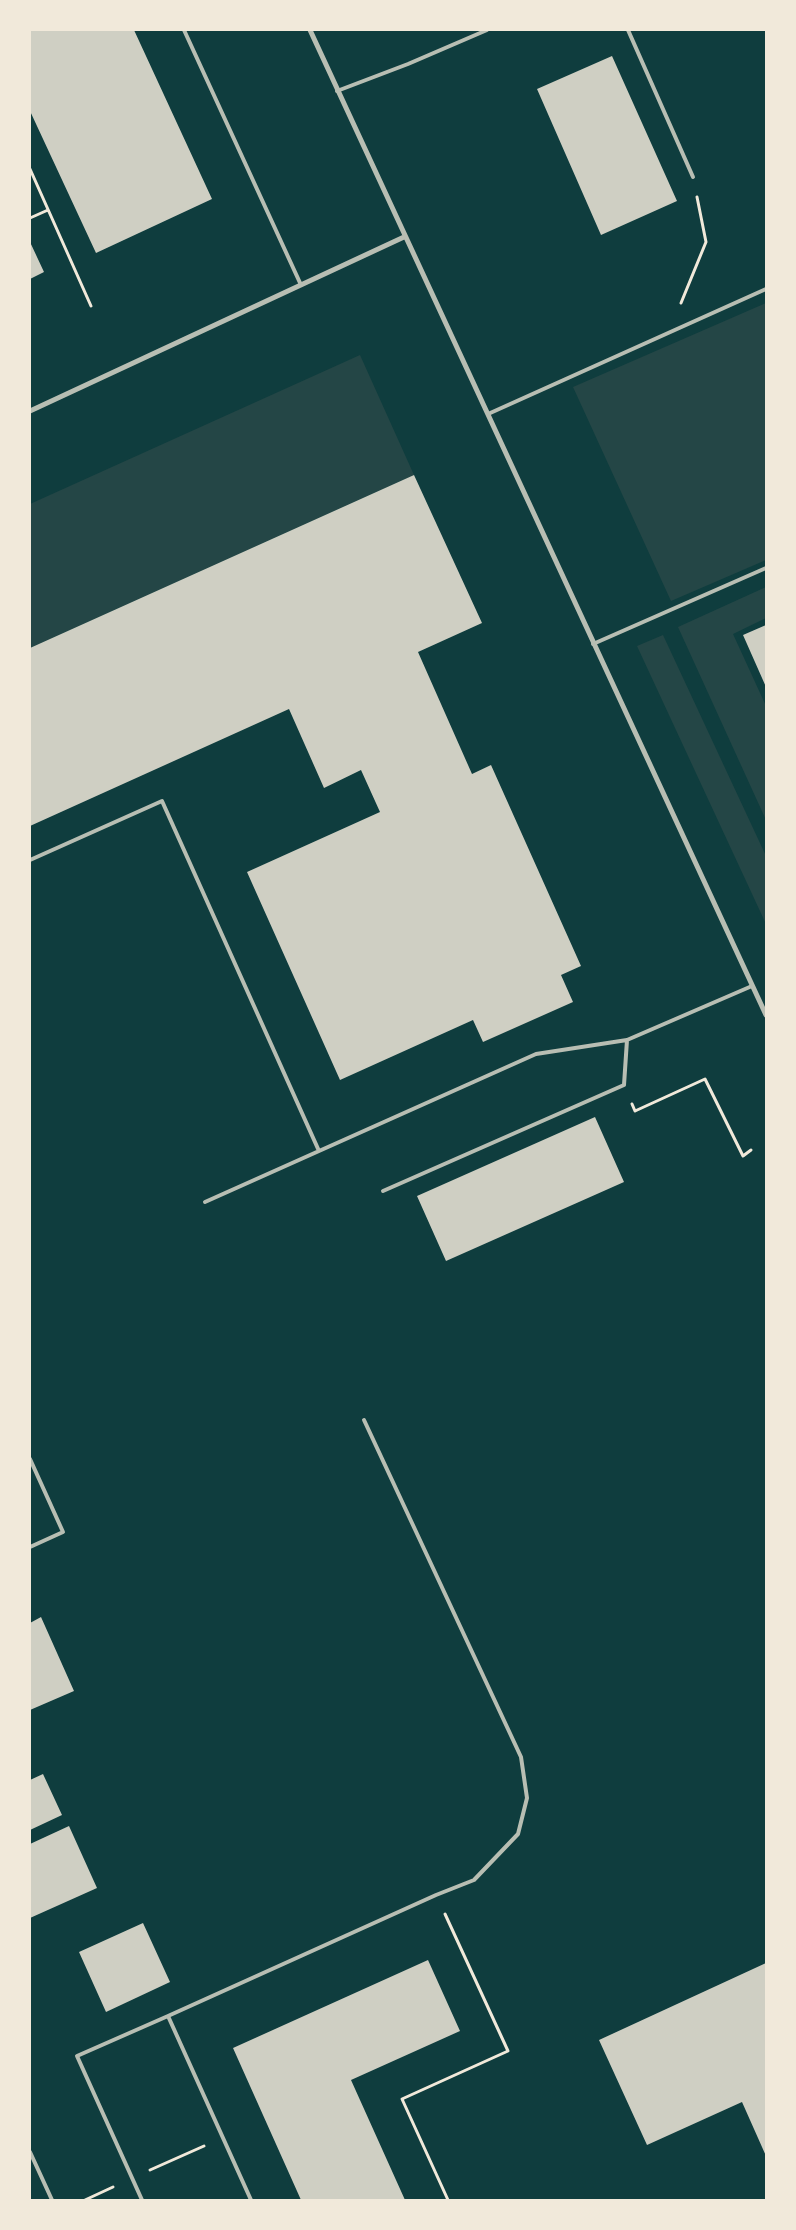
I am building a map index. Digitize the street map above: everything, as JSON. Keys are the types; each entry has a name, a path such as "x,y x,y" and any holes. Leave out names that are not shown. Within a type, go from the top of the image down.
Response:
{"street":[{"path":"310,30 404,237 766,1015"},
{"path":"30,411 404,237"}],"lane":[{"path":"184,30 301,285"},
{"path":"337,91 408,64 487,30"},
{"path":"628,30 693,177"},
{"path":"488,414 766,289"},
{"path":"593,644 766,568"},
{"path":"30,860 162,801 319,1151"},
{"path":"205,1202 536,1054 627,1040 752,986"},
{"path":"383,1191 624,1085 627,1040"},
{"path":"142,2200 77,2056 436,1895 474,1880 518,1834 526,1798 521,1757 364,1420"},
{"path":"30,1459 63,1532 30,1548"},
{"path":"168,2016 251,2200"},
{"path":"30,2152 52,2200"}],"path":[{"path":"30,170 91,306"},
{"path":"670,332 706,242 693,177"},
{"path":"30,218 48,210"},
{"path":"624,1085 635,1110 705,1079 742,1156 751,1150"},
{"path":"436,1895 508,2051 402,2099 448,2200"}],"shaded area":[{"path":"766,303 766,560 671,601 573,387"},
{"path":"360,355 414,475 30,648 30,504"},
{"path":"766,587 766,618 733,634 766,706 766,820 678,627"},
{"path":"663,635 766,856 766,924 637,646"}],"building":[{"path":"30,30 134,30 212,199 96,253 30,111"},
{"path":"612,56 677,201 601,235 537,89"},
{"path":"30,242 44,272 30,279"},
{"path":"414,475 482,623 418,652 472,774 491,765 581,966 561,975 573,1002 483,1042 473,1020 340,1080 247,872 380,812 361,770 324,788 289,709 30,826 30,648"},
{"path":"766,625 766,687 743,635"},
{"path":"595,1117 624,1182 446,1261 417,1196"},
{"path":"41,1617 74,1691 30,1710 30,1623"},
{"path":"43,1774 62,1815 30,1830 30,1780"},
{"path":"69,1826 97,1888 30,1918 30,1844"},
{"path":"143,1923 170,1982 106,2012 79,1952"},
{"path":"428,1960 460,2031 351,2080 405,2200 301,2200 233,2048"},
{"path":"766,1963 766,2156 742,2102 647,2145 599,2040"}]}
